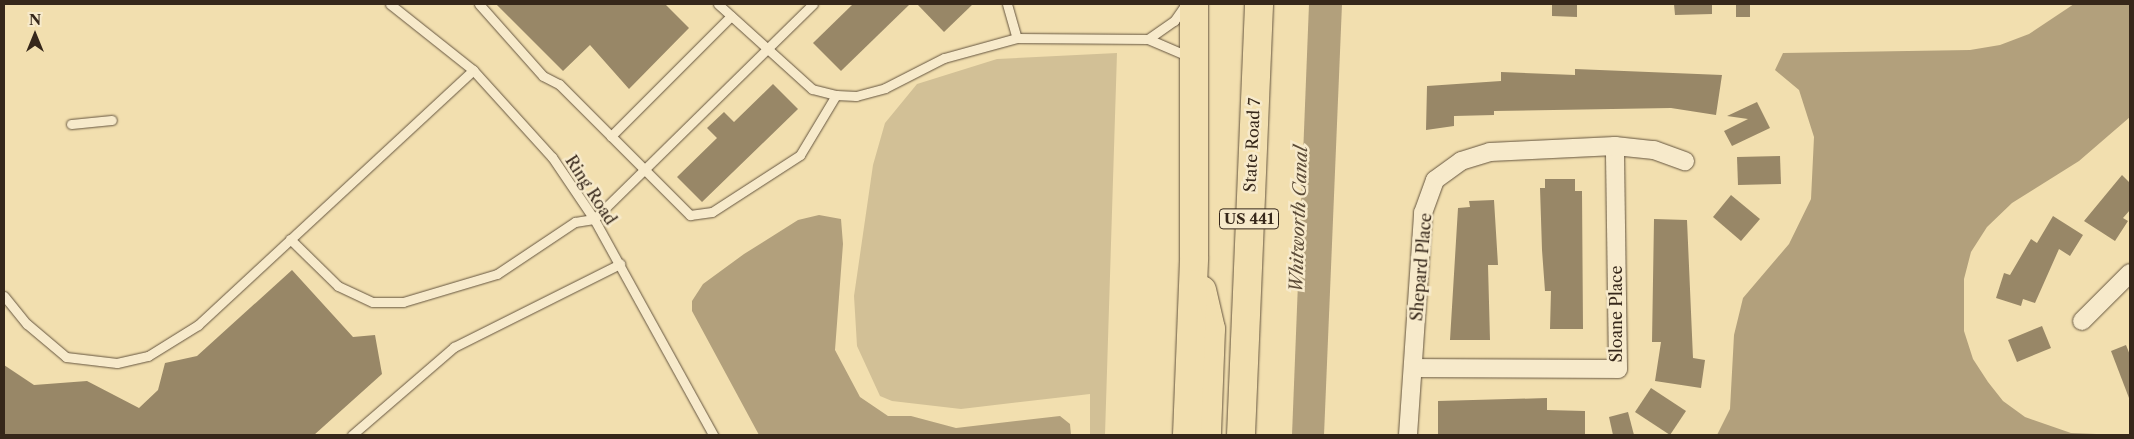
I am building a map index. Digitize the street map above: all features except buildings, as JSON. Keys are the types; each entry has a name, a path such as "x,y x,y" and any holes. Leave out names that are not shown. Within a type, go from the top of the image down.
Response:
{"main road":[{"path":"1187,435 1194,257 1192,58 1194,4"},
{"name":"State Road 7","path":"1241,435 1259,4"},
{"path":"1194,257 1211,329 1207,435"}],"street":[{"name":"Shepard Place","path":"1408,435 1423,213 1435,180 1461,161 1490,152 1615,146 1654,150 1685,161"},
{"name":"Sloane Place","path":"1414,368 1618,369 1615,146"},
{"path":"2082,322 2130,273"}],"lane":[{"name":"Ring Road","path":"390,4 472,70 552,157 594,219 713,435"},
{"path":"479,4 543,76 559,84 643,171 690,215 712,212 800,155 836,95"},
{"path":"718,4 812,89 836,95 856,96 885,88 944,58 1017,38 1148,39 1192,58"},
{"path":"290,239 338,286 373,302 403,302 497,274 575,222 594,219 813,4"},
{"path":"1007,4 1017,38"},
{"path":"1148,39 1174,21 1186,4"},
{"path":"611,136 731,16"},
{"path":"4,296 27,324 66,357 117,363 148,356 198,325 472,70"},
{"path":"71,124 112,120"},
{"path":"352,435 454,347 620,264"}],"shaded area":[{"path":"1309,4 1342,4 1324,435 1292,435"},
{"path":"2074,4 2130,4 2130,117 2079,161 2012,203 1987,227 1971,252 1964,279 1964,331 1973,359 1988,382 2003,401 2025,417 2071,433 2122,435 1717,435 1730,409 1734,335 1743,298 1789,244 1811,199 1814,137 1799,90 1775,70 1783,53 1970,50 2000,45 2029,34"},
{"path":"1117,53 1105,435 1090,435 1090,394 961,409 892,401 880,396 857,346 854,296 873,165 885,123 917,84 997,59"},
{"path":"819,215 841,219 843,244 835,350 860,397 888,416 911,416 956,428 1060,416 1070,424 1071,435 759,435 692,311 692,301 703,284 744,254 798,220"}],"water label":[{"name":"Whitworth Canal","path":"1299,219"}]}
